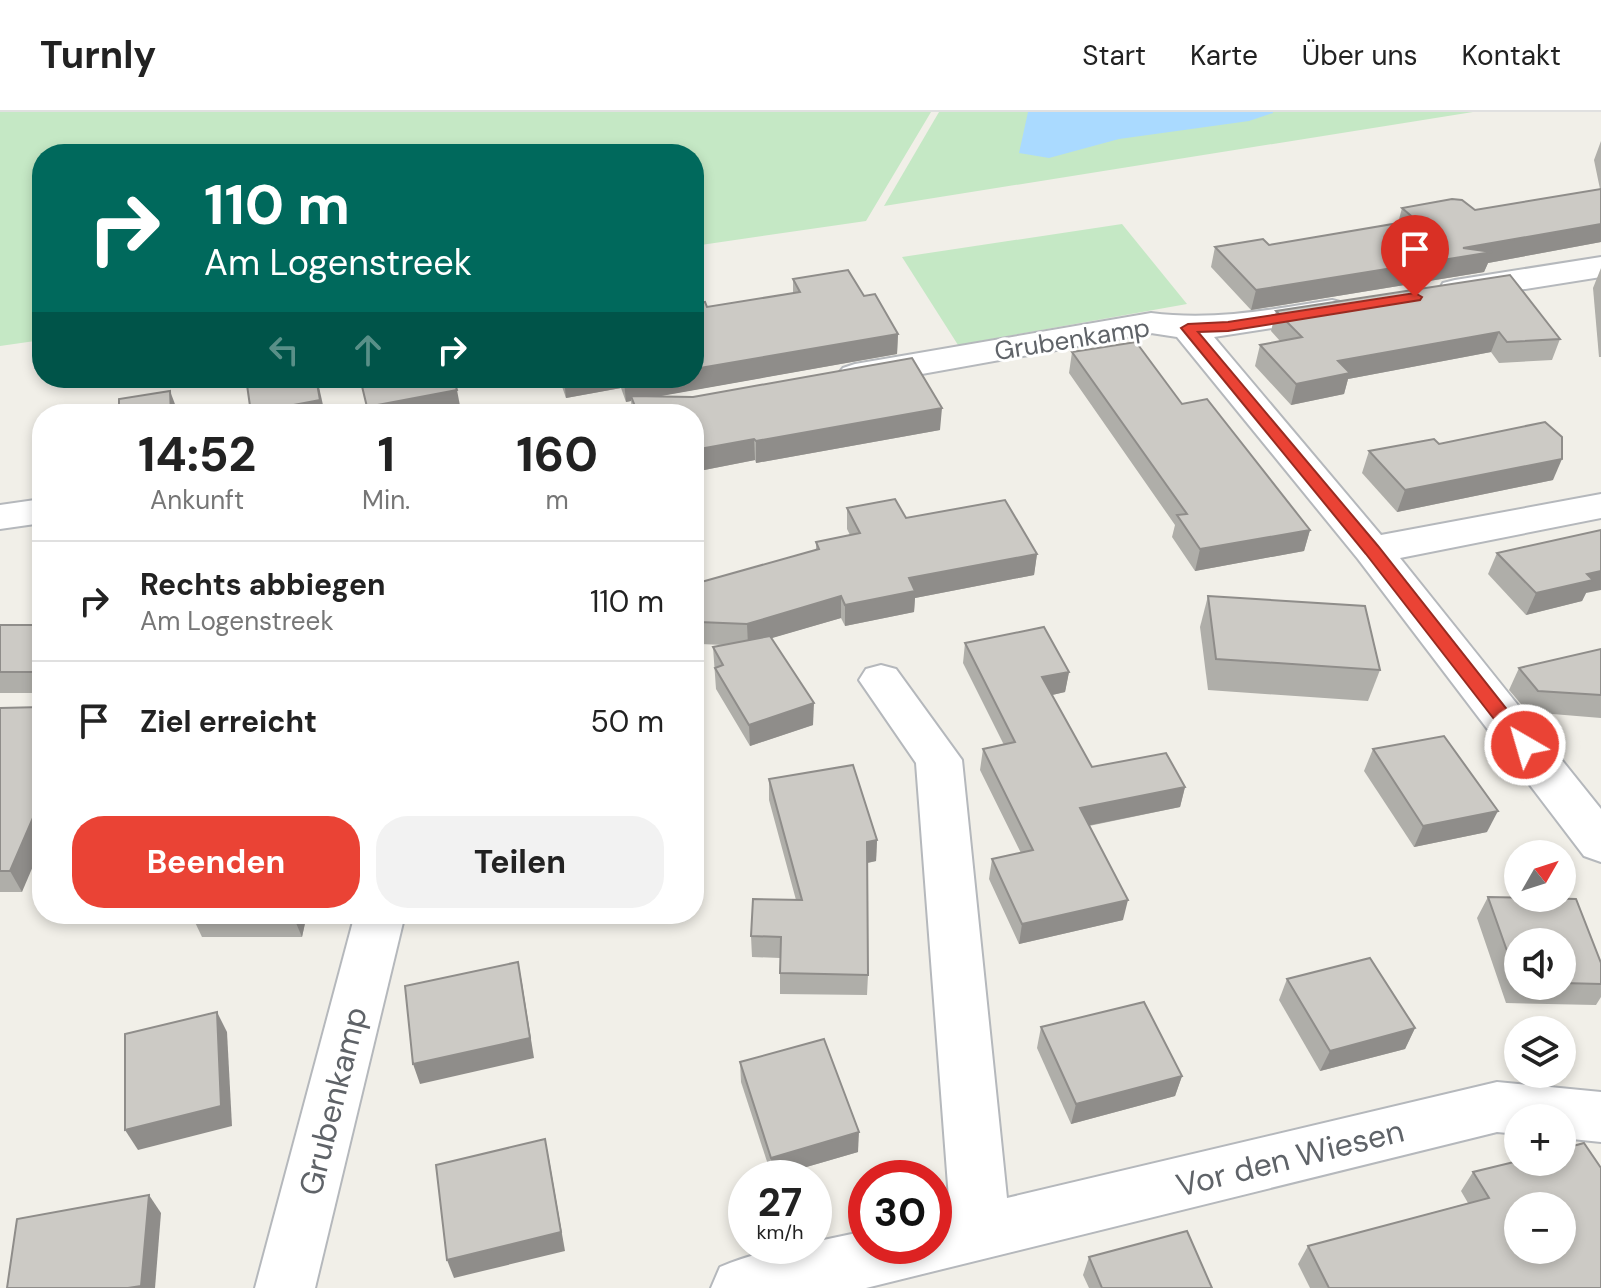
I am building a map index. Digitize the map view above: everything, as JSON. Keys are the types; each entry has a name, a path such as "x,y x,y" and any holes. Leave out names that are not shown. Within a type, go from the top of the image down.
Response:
{"street":[{"path":"1430,294 1601,267"},
{"path":"1188,328 1228,327 1368,304"},
{"name":"Grubenkamp","path":"823,381 1151,323 1188,328 1372,550 1601,843"},
{"path":"1372,550 1601,506"},
{"path":"0,517 32,512"},
{"name":"Vor den Wiesen","path":"881,680 939,760 957,1238 1497,1107 1601,1117"},
{"name":"Grubenkamp","path":"285,1288 377,924"},
{"path":"741,1288 848,1263"}],"green space":[{"path":"0,112 931,112 866,221 704,245 704,144 32,144 32,341 0,346"},
{"path":"939,112 1473,112 884,206"},
{"path":"1122,224 1187,304 958,345 902,257"}],"water":[{"path":"1028,112 1273,113 1249,121 1119,139 1049,158 1019,153"}],"building":[{"path":"1601,189 1601,224 1463,248 1492,252 1256,290 1215,247 1263,239 1269,245 1416,220 1402,208 1452,199 1462,200 1475,210"},
{"path":"848,270 864,296 875,294 898,334 704,367 704,302 707,307 800,292 793,279"},
{"path":"1510,275 1560,339 1507,342 1499,332 1338,361 1350,373 1296,384 1260,345 1302,337 1276,311"},
{"path":"1136,342 1182,404 1207,399 1310,530 1200,549 1177,515 1187,514 1072,352"},
{"path":"912,358 942,408 704,448 704,404 634,404 631,396 693,397"},
{"path":"247,388 318,388 320,400 299,404 250,404"},
{"path":"362,388 457,390 383,404 366,404"},
{"path":"170,391 171,404 119,404 119,399"},
{"path":"1545,422 1562,437 1562,459 1405,490 1369,451 1434,439 1439,444"},
{"path":"895,499 906,518 1005,500 1037,554 909,578 915,591 845,605 841,596 747,624 704,622 704,581 819,549 816,542 860,533 847,508"},
{"path":"1601,530 1601,571 1587,574 1593,580 1536,593 1497,553"},
{"path":"1208,596 1365,606 1380,670 1216,659"},
{"path":"0,625 32,625 32,672 0,672"},
{"path":"1044,627 1069,672 1042,677 1092,767 1166,753 1185,787 1080,808 1128,900 1022,924 992,859 1033,850 983,749 1015,742 965,643"},
{"path":"770,636 814,703 749,725 715,668 723,665 713,647"},
{"path":"1601,649 1601,695 1538,691 1519,668"},
{"path":"32,707 32,820 10,871 0,871 0,708"},
{"path":"1444,736 1498,811 1423,826 1373,749"},
{"path":"853,765 877,840 867,842 868,975 780,973 781,937 751,936 753,899 802,900 769,779"},
{"path":"1488,897 1504,897 1504,912 1576,912 1576,899 1601,963 1601,984 1576,983 1576,928 1504,928 1504,942"},
{"path":"1370,958 1415,1028 1330,1051 1287,979"},
{"path":"518,962 530,1038 413,1064 405,986"},
{"path":"1144,1002 1182,1076 1076,1104 1041,1027"},
{"path":"217,1012 221,1106 125,1130 125,1034"},
{"path":"824,1039 859,1132 771,1158 740,1062"},
{"path":"545,1139 561,1232 447,1260 436,1165"},
{"path":"1584,1143 1601,1168 1601,1288 1329,1288 1308,1246 1489,1198 1473,1172 1504,1164 1504,1176 1576,1176 1576,1145"},
{"path":"149,1195 141,1286 7,1288 17,1219"},
{"path":"1187,1231 1212,1288 1102,1288 1089,1257"}],"route":[{"path":"1415,297 1228,327 1188,328 1372,550 1525,745"}]}
